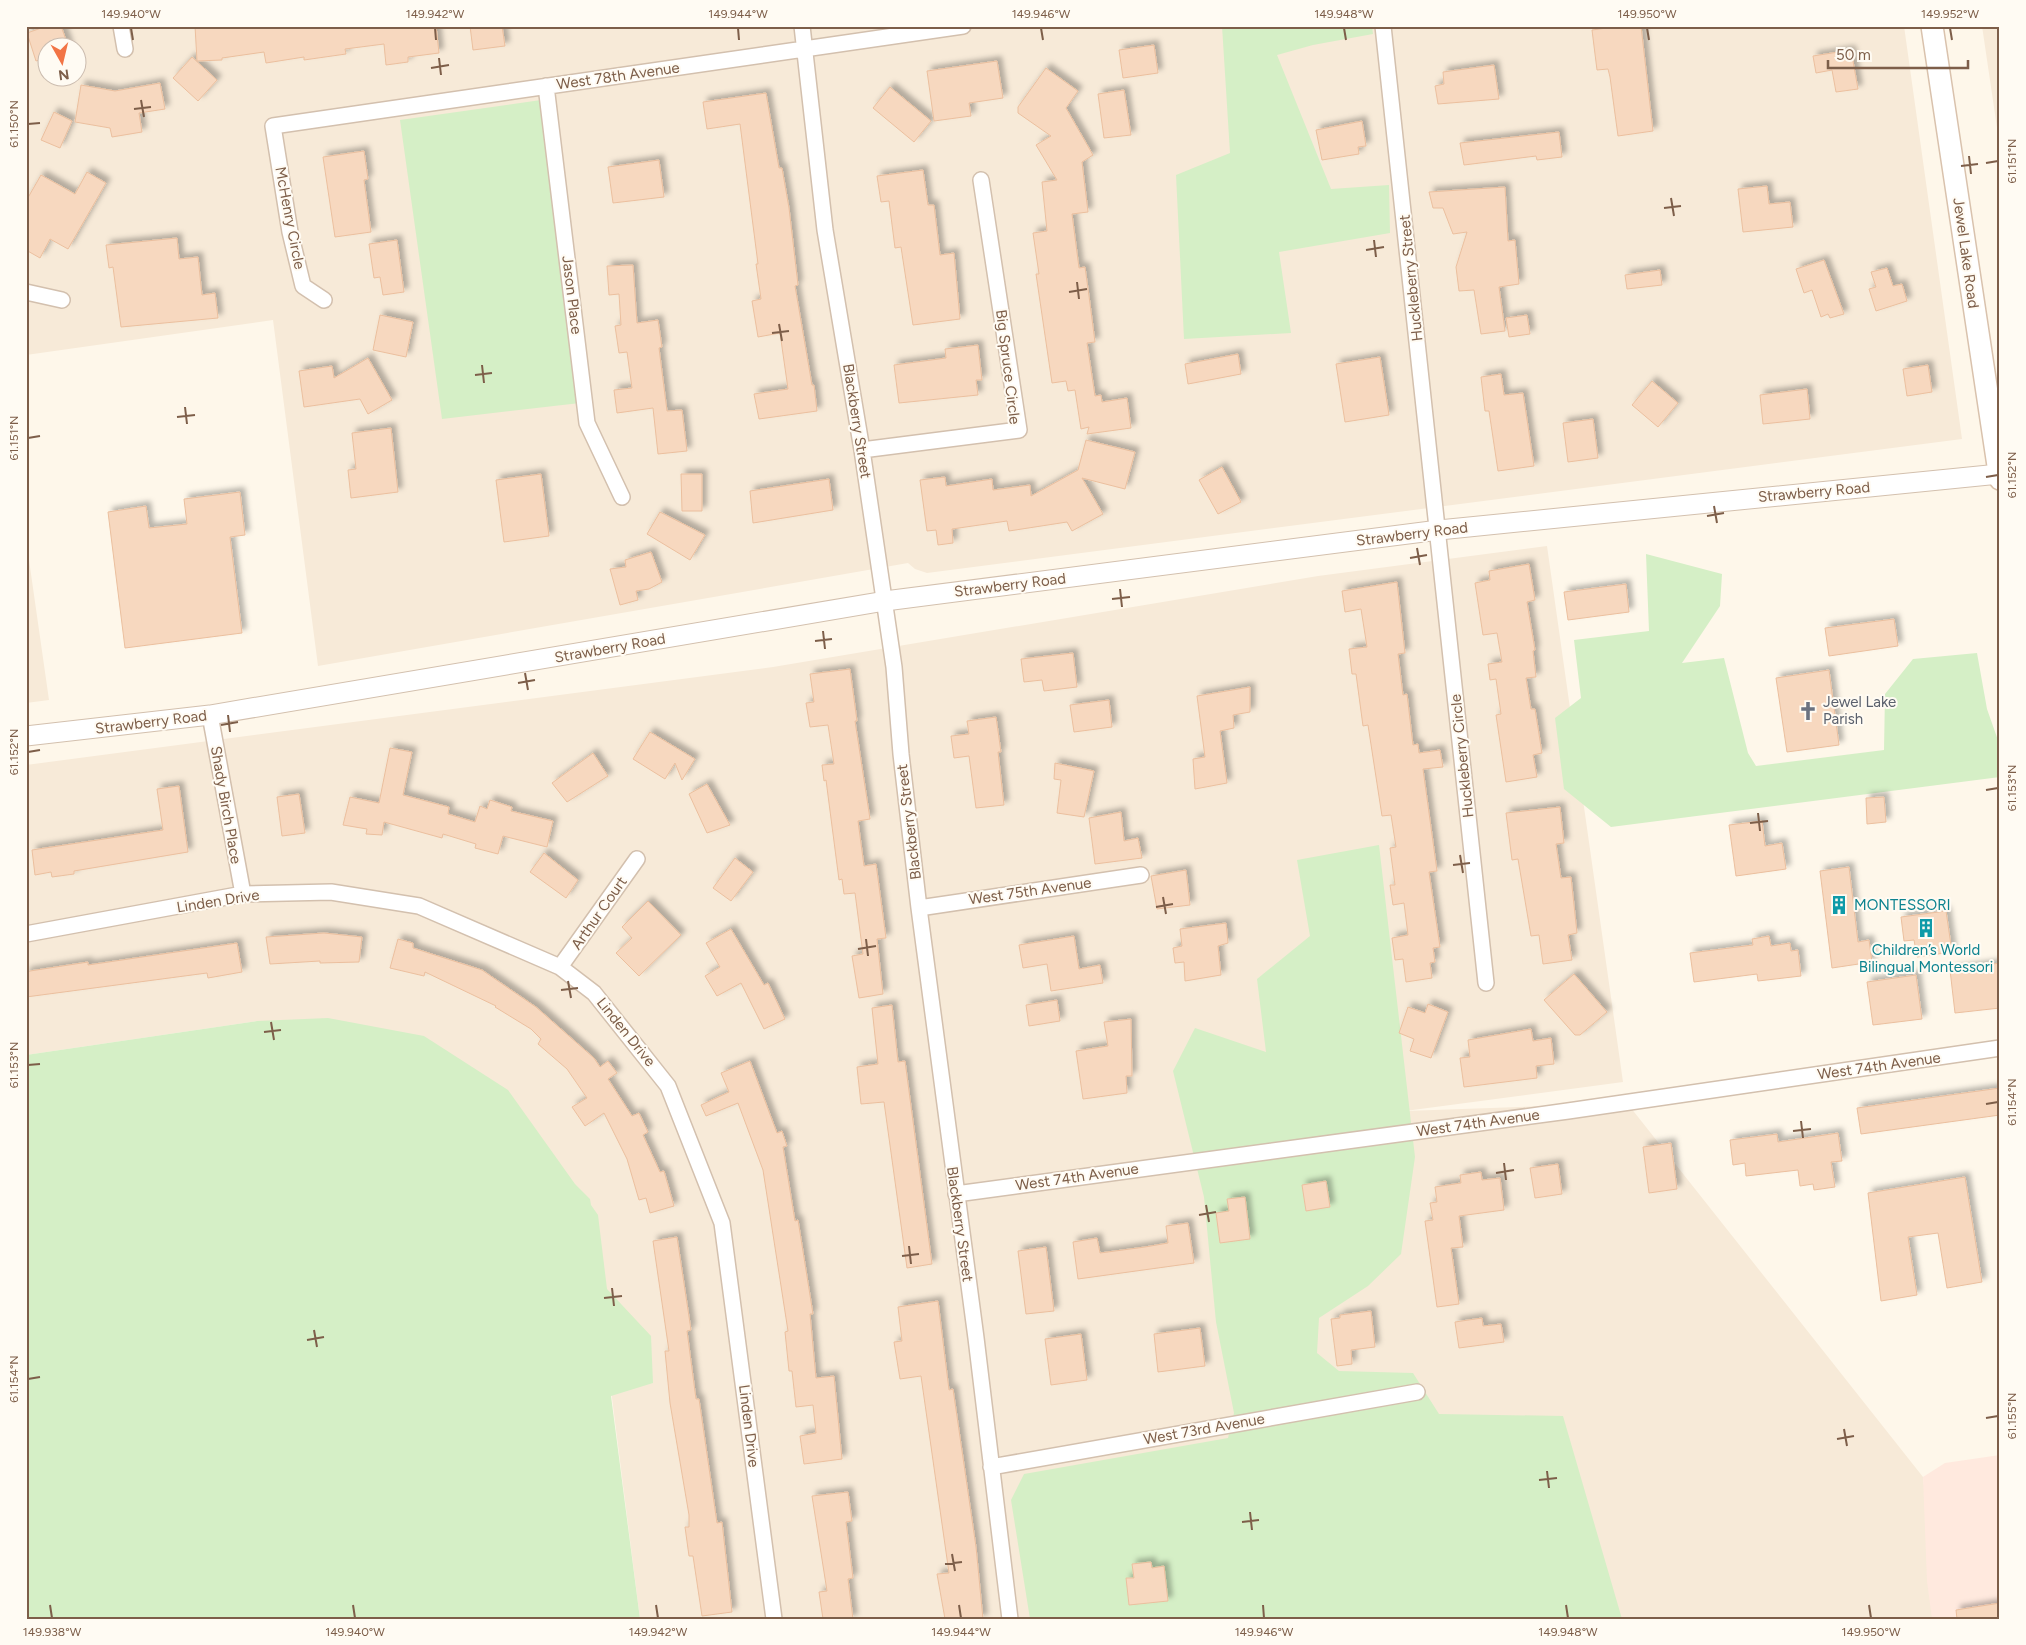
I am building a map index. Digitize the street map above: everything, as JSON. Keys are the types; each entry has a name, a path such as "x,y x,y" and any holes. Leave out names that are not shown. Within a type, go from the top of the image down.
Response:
{"main road":[{"name":"Jewel Lake Road","path":"1932,26 2000,479"}],"street":[{"path":"121,26 124,49"},
{"name":"Blackberry Street","path":"802,26 825,230 885,602 919,908 1010,1619"},
{"name":"West 78th Avenue","path":"273,126 963,26"},
{"name":"Huckleberry Street","path":"1383,26 1439,530"},
{"name":"Jason Place","path":"546,86 588,423 622,497"},
{"name":"McHenry Circle","path":"273,126 290,232 303,286 324,300"},
{"name":"Big Spruce Circle","path":"862,450 1019,430 981,180"},
{"path":"26,292 62,300"},
{"name":"Strawberry Road","path":"26,736 210,715 885,602 1439,530 1999,474"},
{"name":"Huckleberry Circle","path":"1439,530 1486,983"},
{"name":"Shady Birch Place","path":"210,715 243,894"},
{"name":"Arthur Court","path":"560,967 637,859"},
{"name":"West 75th Avenue","path":"919,908 1141,875"},
{"name":"Linden Drive","path":"26,934 243,894 331,892 419,906 560,967 594,993 668,1086 722,1223 774,1619"},
{"name":"West 74th Avenue","path":"956,1194 1568,1111 2000,1048"},
{"name":"West 73rd Avenue","path":"991,1467 1417,1392"}],"shaded area":[{"path":"26,26 1904,26 1962,439 927,573 915,569 908,563 318,666 273,320 26,355"},
{"path":"1982,26 2000,26 2000,148"},
{"path":"26,539 49,700 26,703"},
{"path":"1547,546 1623,1082 1405,1111 1627,1103 1923,1477 1940,1619 640,1619 600,1303 257,1021 26,1055 26,765 773,667 1318,576"},
{"path":"2000,1455 2000,1619 1932,1619 1927,1581 1923,1477 1945,1463"}],"green space":[{"path":"1222,26 1372,26 1373,34 1313,45 1277,55 1331,189 1389,185 1390,233 1279,252 1291,333 1184,339 1176,175 1230,153"},
{"path":"541,100 580,403 442,419 400,120"},
{"path":"1646,554 1722,574 1720,606 1682,663 1724,658 1748,753 1756,766 1884,750 1885,694 1913,659 1977,653 1987,709 2000,746 2000,777 1611,827 1564,789 1555,718 1581,698 1574,640 1649,631"},
{"path":"1379,845 1415,1157 1401,1254 1368,1286 1319,1318 1317,1353 1339,1371 1413,1373 1439,1414 1563,1416 1622,1619 1030,1619 1011,1500 1024,1474 1228,1438 1234,1413 1216,1322 1204,1197 1173,1071 1195,1028 1266,1052 1257,979 1310,936 1297,860"},
{"path":"328,1018 424,1036 508,1090 575,1184 590,1199 591,1205 598,1215 607,1289 651,1336 653,1383 611,1396 640,1619 26,1619 26,1055 257,1021"}],"building":[{"path":"47,26 61,26 65,38 38,38 38,60 36,61 27,33"},
{"path":"195,26 436,26 439,53 408,57 408,62 386,65 384,44 345,49 346,54 304,60 304,57 266,63 264,52 222,58 222,60 197,61"},
{"path":"470,26 502,26 505,46 473,50"},
{"path":"1621,26 1641,26 1653,131 1618,136 1610,77 1608,69 1597,70 1592,30"},
{"path":"1154,45 1158,73 1123,78 1119,50"},
{"path":"1851,50 1858,89 1836,92 1832,70 1816,73 1813,56"},
{"path":"192,57 217,80 198,101 173,78"},
{"path":"997,61 1003,98 969,103 971,116 934,121 927,71"},
{"path":"1494,65 1499,99 1438,104 1435,86 1444,84 1443,72"},
{"path":"1046,68 1078,91 1066,108 1093,155 1082,162 1088,212 1072,214 1079,268 1085,267 1095,342 1087,343 1095,396 1101,395 1102,402 1127,398 1131,428 1087,434 1089,427 1081,429 1075,390 1068,391 1066,381 1052,383 1036,274 1039,274 1033,233 1047,231 1042,182 1057,180 1036,145 1051,136 1018,113 1018,107"},
{"path":"160,83 165,109 139,113 142,132 112,137 110,128 75,122 81,88 88,88 88,86 115,91"},
{"path":"890,87 931,121 914,142 873,108"},
{"path":"1124,90 1131,135 1104,138 1098,94"},
{"path":"766,93 779,168 782,168 789,208 798,285 795,286 812,385 814,385 817,411 759,419 754,394 788,389 780,333 758,337 752,301 761,299 740,124 707,129 703,102"},
{"path":"54,112 72,121 60,148 41,140"},
{"path":"1362,121 1366,146 1358,147 1359,154 1322,160 1316,130"},
{"path":"1559,132 1562,157 1537,160 1536,156 1464,165 1460,143"},
{"path":"364,151 368,179 364,180 371,232 335,237 323,157"},
{"path":"659,160 664,197 613,203 608,167"},
{"path":"923,170 928,205 934,205 940,255 954,253 960,319 913,325 901,247 895,248 889,201 881,202 877,176"},
{"path":"87,172 106,183 68,249 50,239 40,258 26,250 26,201 41,175 75,194"},
{"path":"1767,186 1769,204 1790,202 1793,227 1743,232 1738,189"},
{"path":"1505,187 1508,241 1515,240 1519,284 1499,287 1505,331 1481,334 1474,290 1459,291 1456,267 1467,232 1453,234 1443,208 1433,208 1429,192"},
{"path":"177,238 179,259 198,257 202,295 215,293 218,318 121,327 113,267 109,268 106,245"},
{"path":"397,240 404,292 383,295 380,277 374,278 369,244"},
{"path":"1824,260 1844,314 1830,318 1828,314 1821,317 1812,290 1804,293 1796,269"},
{"path":"633,265 637,323 658,320 662,347 659,348 667,411 682,410 687,451 658,454 653,408 617,413 614,390 632,388 627,352 619,353 615,326 621,325 619,294 609,295 607,266"},
{"path":"1887,268 1893,286 1902,284 1907,301 1876,311 1869,289 1876,287 1871,272"},
{"path":"1660,270 1662,285 1627,289 1625,275"},
{"path":"380,315 413,322 406,357 373,350"},
{"path":"1527,315 1530,334 1509,337 1506,318"},
{"path":"978,345 982,380 976,380 978,395 899,403 894,365 946,358 945,349"},
{"path":"1238,354 1241,374 1188,384 1185,364"},
{"path":"1380,357 1389,415 1345,422 1336,364"},
{"path":"368,358 392,400 368,414 360,399 304,407 299,371 332,366 334,378"},
{"path":"1928,365 1932,392 1907,396 1903,369"},
{"path":"1501,374 1504,395 1523,393 1534,466 1498,471 1489,411 1485,411 1481,377"},
{"path":"1652,381 1678,403 1658,427 1632,405"},
{"path":"1807,389 1810,419 1763,424 1760,395"},
{"path":"1593,419 1598,458 1568,462 1563,423"},
{"path":"391,428 398,492 351,498 348,470 356,469 352,433"},
{"path":"1086,440 1135,452 1125,489 1082,478 1103,514 1072,531 1067,522 1009,531 1007,521 952,529 953,543 938,545 936,530 927,531 920,480 945,477 946,486 992,479 993,490 1030,485 1031,496 1078,470"},
{"path":"1222,467 1241,502 1218,514 1199,480"},
{"path":"541,474 549,536 504,542 496,480"},
{"path":"681,474 702,474 702,511 682,511"},
{"path":"829,479 833,510 753,523 750,491"},
{"path":"240,492 245,535 230,537 242,633 125,648 108,512 146,506 149,528 187,524 184,499"},
{"path":"660,512 705,535 690,560 647,534"},
{"path":"651,552 662,582 649,589 636,591 638,600 620,605 610,569 626,567 625,560"},
{"path":"1529,564 1535,600 1527,602 1535,650 1533,651 1536,677 1526,678 1531,709 1535,709 1542,753 1533,755 1537,777 1506,782 1496,715 1501,714 1496,679 1490,680 1488,664 1502,662 1497,633 1483,635 1475,583 1490,580 1489,571"},
{"path":"1397,582 1405,653 1398,654 1403,695 1407,694 1413,745 1418,744 1419,753 1440,750 1443,767 1423,769 1437,871 1429,872 1440,947 1433,948 1435,962 1430,963 1432,978 1406,982 1403,959 1395,960 1392,938 1408,935 1404,903 1393,905 1390,885 1395,885 1390,848 1396,847 1391,815 1382,816 1368,725 1363,726 1356,674 1352,674 1349,649 1367,647 1361,609 1345,612 1342,591"},
{"path":"1626,584 1629,612 1568,620 1564,592"},
{"name":"Jewel Lake Parish","path":"1894,619 1898,646 1829,656 1825,628"},
{"path":"1073,653 1077,687 1044,691 1042,680 1024,682 1021,659"},
{"path":"850,669 857,721 855,721 870,819 858,821 864,866 876,864 886,938 877,939 883,994 859,998 852,956 863,954 855,893 844,894 842,879 839,880 826,780 824,781 822,765 834,764 828,725 810,727 806,703 814,702 810,674"},
{"name":"Jewel Lake Parish","path":"1829,670 1839,745 1787,752 1776,678"},
{"path":"1250,687 1250,712 1233,715 1234,728 1220,731 1227,783 1195,789 1193,759 1205,757 1197,696"},
{"path":"1109,700 1112,727 1074,732 1070,705"},
{"path":"996,717 1001,752 998,752 1004,805 976,808 969,756 954,758 951,736 969,734 967,721"},
{"path":"650,732 695,759 682,780 675,763 665,779 633,759"},
{"path":"390,748 412,752 403,795 449,807 448,814 475,822 480,806 487,809 490,800 512,807 511,811 553,821 547,847 503,836 498,854 475,848 476,844 443,834 442,838 384,822 382,835 366,834 367,829 343,825 350,797 379,803"},
{"path":"593,753 608,776 567,802 552,783"},
{"path":"1055,763 1094,771 1084,817 1057,813 1061,780 1054,779"},
{"path":"707,784 730,825 707,833 689,794"},
{"path":"179,786 188,852 74,871 74,874 52,877 51,872 35,875 32,850 163,830 157,789"},
{"path":"299,794 305,833 282,836 277,797"},
{"path":"1884,797 1886,822 1867,824 1866,798"},
{"path":"1560,807 1564,843 1556,844 1561,878 1571,877 1577,933 1568,935 1572,960 1543,964 1539,935 1531,936 1518,859 1512,860 1506,813"},
{"path":"1121,812 1124,841 1138,838 1142,858 1095,864 1089,818"},
{"path":"1762,821 1765,846 1782,843 1786,869 1736,876 1729,825"},
{"path":"544,853 578,880 566,898 530,872"},
{"path":"735,858 753,872 731,901 713,888"},
{"name":"MONTESSORI","path":"1849,867 1858,942 1869,940 1872,962 1832,968 1820,871"},
{"path":"1186,870 1190,905 1157,909 1151,876"},
{"path":"648,901 681,935 639,976 616,953 632,938 622,927"},
{"name":"Children’s World Bilingual Montessori","path":"1946,911 1952,952 1917,957 1914,940 1904,941 1901,917"},
{"path":"1226,923 1228,943 1218,946 1221,975 1185,981 1184,962 1175,963 1173,948 1182,946 1180,929"},
{"path":"731,929 764,985 768,983 785,1019 764,1029 741,983 717,996 705,976 720,967 706,943"},
{"path":"324,933 362,937 359,962 320,963 320,961 270,964 266,937"},
{"path":"1074,936 1079,969 1100,965 1103,983 1051,991 1047,964 1023,968 1019,945"},
{"path":"1769,936 1771,946 1790,943 1791,951 1798,950 1801,976 1758,981 1757,974 1694,982 1690,953 1753,945 1752,939"},
{"path":"398,939 413,943 413,948 482,970 536,1007 594,1058 600,1067 608,1061 617,1073 608,1079 632,1116 639,1113 648,1132 643,1135 660,1172 664,1171 674,1206 650,1213 646,1198 639,1200 627,1159 604,1113 585,1126 572,1107 587,1098 567,1069 538,1044 541,1039 531,1029 496,1006 425,972 424,976 390,968"},
{"path":"237,943 242,972 208,978 207,973 26,997 26,972 88,962 88,965"},
{"path":"2000,963 2000,1008 1955,1013 1950,970"},
{"path":"1574,974 1607,1012 1580,1035 1575,1035 1544,1000"},
{"path":"1916,975 1922,1019 1873,1025 1867,982"},
{"path":"1057,1000 1060,1021 1029,1026 1026,1005"},
{"path":"1428,1004 1448,1012 1431,1058 1410,1051 1414,1039 1399,1033 1408,1007 1425,1013"},
{"path":"892,1005 898,1062 905,1061 932,1264 907,1268 884,1102 861,1104 857,1067 878,1064 872,1008"},
{"path":"1131,1019 1132,1076 1126,1076 1127,1093 1083,1099 1076,1051 1108,1046 1104,1022"},
{"path":"1531,1029 1533,1041 1551,1038 1554,1064 1536,1066 1537,1078 1464,1087 1460,1058 1470,1057 1468,1040"},
{"path":"750,1061 777,1133 782,1131 787,1146 783,1147 795,1221 798,1220 813,1314 810,1314 816,1378 834,1376 842,1459 804,1464 800,1436 816,1433 813,1405 796,1407 792,1371 789,1371 785,1332 788,1331 763,1170 738,1103 706,1116 701,1105 729,1092 721,1073"},
{"path":"2000,1088 2000,1115 1861,1134 1857,1108"},
{"path":"1838,1133 1842,1161 1831,1162 1835,1187 1814,1190 1813,1184 1800,1186 1798,1170 1746,1176 1745,1163 1733,1165 1730,1140 1777,1134 1778,1142"},
{"path":"1671,1143 1677,1189 1649,1193 1643,1147"},
{"path":"1558,1164 1562,1194 1535,1198 1530,1168"},
{"path":"1481,1172 1482,1180 1500,1178 1504,1210 1459,1216 1463,1247 1451,1248 1459,1304 1437,1307 1425,1221 1433,1220 1430,1203 1437,1202 1435,1187 1461,1183 1460,1175"},
{"path":"1965,1177 1982,1282 1947,1288 1938,1233 1908,1237 1917,1295 1881,1301 1868,1193"},
{"path":"1326,1181 1330,1207 1306,1211 1302,1185"},
{"path":"1245,1197 1250,1239 1220,1243 1216,1213 1229,1211 1227,1199"},
{"path":"1188,1223 1194,1263 1078,1279 1073,1242 1097,1238 1100,1253 1145,1247 1168,1243 1166,1226"},
{"path":"677,1237 691,1330 687,1331 696,1399 699,1399 717,1523 722,1522 732,1612 702,1616 693,1556 689,1556 685,1527 689,1527 689,1515 670,1403 665,1351 669,1351 653,1241"},
{"path":"1046,1247 1054,1311 1026,1314 1018,1251"},
{"path":"938,1301 949,1390 953,1389 976,1547 983,1619 945,1619 937,1574 949,1573 921,1376 900,1379 894,1342 902,1341 898,1307"},
{"path":"1371,1311 1375,1347 1351,1350 1352,1364 1337,1366 1331,1319 1340,1318 1340,1315"},
{"path":"1482,1318 1483,1326 1501,1324 1504,1342 1459,1348 1455,1322"},
{"path":"1200,1328 1205,1366 1158,1372 1154,1334"},
{"path":"1081,1334 1087,1380 1051,1385 1045,1339"},
{"path":"848,1492 852,1521 846,1522 853,1578 848,1579 853,1619 823,1619 819,1592 827,1591 812,1496"},
{"path":"1151,1562 1152,1568 1164,1566 1168,1601 1129,1605 1126,1578 1134,1578 1132,1564"},
{"path":"2000,1603 2000,1619 1957,1619 1956,1610"}],"place":[{"name":"Jewel Lake Parish","path":"1808,711"},
{"name":"MONTESSORI","path":"1839,905"},
{"name":"Children’s World Bilingual Montessori","path":"1926,928"}]}
